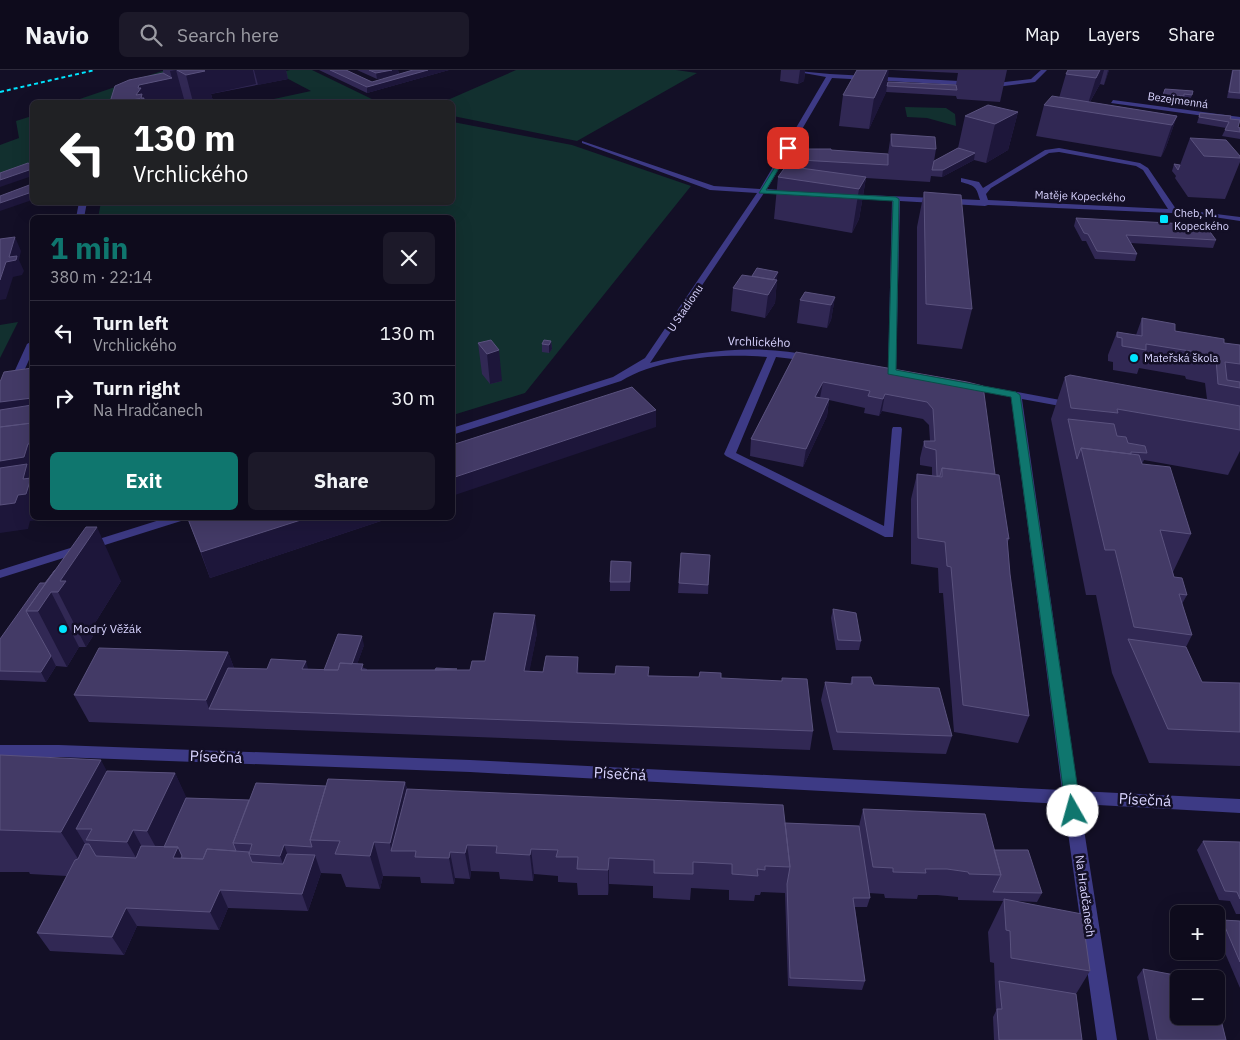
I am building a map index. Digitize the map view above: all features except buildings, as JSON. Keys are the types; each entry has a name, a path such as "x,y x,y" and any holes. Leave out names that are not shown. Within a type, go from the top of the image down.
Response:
{"street":[{"path":"790,70 830,76 972,84 1023,84 1038,78 1044,70"},
{"name":"U Stadionu","path":"455,431 554,401 630,372 648,360 762,191 830,76"},
{"path":"970,77 972,84"},
{"path":"883,79 884,86 952,89"},
{"path":"1108,110 1117,94"},
{"name":"Bezejmenná","path":"1113,102 1240,119"},
{"path":"584,142 713,188 804,194"},
{"path":"983,192 988,186 1047,152 1059,150 1138,164 1146,169 1174,212"},
{"path":"964,180 976,184 983,192 985,204"},
{"name":"Matěje Kopeckého","path":"833,196 1174,212 1240,219"},
{"path":"891,372 896,199"},
{"path":"0,414 30,348"},
{"name":"Vrchlického","path":"630,372 668,361 710,353 773,354 824,360"},
{"path":"773,354 730,454 889,534 897,429"},
{"path":"958,384 1084,408"},
{"name":"Na Hradčanech","path":"1016,395 1071,796 1107,1040"},
{"path":"0,574 172,520"},
{"name":"Písečná","path":"0,751 59,751 470,766 1240,806"}],"green space":[{"path":"165,70 253,70 111,100 77,100"},
{"path":"290,70 312,70 374,100 269,100 311,91 277,73"},
{"path":"516,70 676,70 697,73 577,141 455,116 455,100 448,100"},
{"path":"905,107 946,108 955,114 956,126 927,118 907,117"},
{"path":"30,117 30,162 0,173 0,145 19,138 16,121"},
{"path":"455,122 572,145 691,186 525,393 455,414 455,215 99,215 100,205 455,205"},
{"path":"18,322 0,358 0,325"}],"railway":[{"path":"0,92 95,70"}],"place":[{"name":"Cheb, M. Kopeckého","path":"1164,219"},
{"name":"Mateřská škola","path":"1134,358"},
{"name":"Modrý Věžák","path":"63,629"}],"route":[{"path":"788,148 762,191 896,199 891,372 1016,395 1038,541 1073,811"}]}
